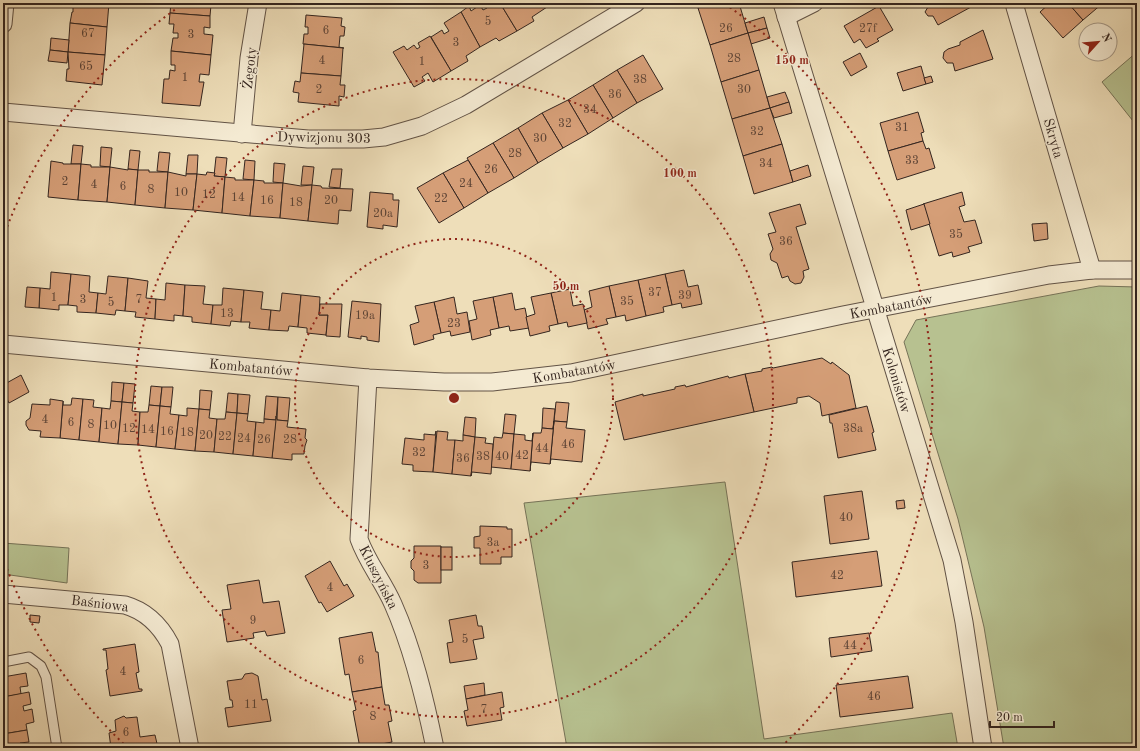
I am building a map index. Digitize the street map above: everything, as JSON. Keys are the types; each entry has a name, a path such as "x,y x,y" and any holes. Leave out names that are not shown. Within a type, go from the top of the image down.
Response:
{"street":[{"path":"3,24 4,3"},
{"name":"Żegoty","path":"242,134 250,51 258,3"},
{"name":"Dywizjonu 303","path":"3,112 308,139 363,139 384,137 422,126 466,105 636,3"},
{"name":"Kolonistów","path":"814,3 784,10 876,309 959,587 983,748"},
{"name":"Skryta","path":"1015,6 1092,270"},
{"name":"Kombatantów","path":"3,344 368,378 472,383 571,373 1009,282 1092,270 1137,270"},
{"name":"Kłuszyńska","path":"368,378 359,539 363,551 385,587 400,620 421,688 434,748"},
{"name":"Baśniowa","path":"3,594 125,605 136,608 150,617 163,630 170,644 190,748"}],"lane":[{"path":"3,662 30,657 41,666 46,677 57,748"}],"green space":[{"path":"1137,52 1137,126 1102,82"},
{"path":"1099,286 1137,287 1137,748 1004,748 984,627 958,519 904,342 916,320"},
{"path":"725,482 764,739 952,713 958,748 567,748 524,503"},
{"path":"3,543 69,548 67,583 3,574"}],"building":[{"path":"54,3 73,3 72,6"},
{"path":"73,3 109,3 107,27 70,23 73,12"},
{"path":"171,3 207,3 206,5 211,5 210,16 170,13"},
{"path":"484,3 500,3 517,31 499,41 496,38 480,47 461,12 469,6 471,11 480,5 483,10 487,8"},
{"path":"500,3 545,3 547,7 532,17 534,21 517,31"},
{"path":"714,3 739,3 748,33 710,45 698,8"},
{"path":"926,3 968,3 971,7 938,25 933,16 928,16 925,12 928,7"},
{"path":"1050,3 1068,3 1083,20 1078,22 1078,24 1063,38 1040,12"},
{"path":"1068,3 1103,3 1083,20"},
{"path":"879,6 893,30 877,39 879,41 866,48 860,39 854,43 844,26"},
{"path":"461,12 480,47 466,56 468,61 451,71 431,37 442,30 444,34 449,31 444,23"},
{"path":"170,13 210,16 210,28 204,27 204,34 213,35 211,55 171,51 173,38 178,38 178,33 173,33 174,24 169,24"},
{"path":"306,15 342,18 341,26 345,27 344,36 340,36 339,47 342,48 303,44 304,34 308,34 308,27 305,27"},
{"path":"764,17 767,28 748,33 745,23"},
{"path":"70,23 107,27 105,55 68,52"},
{"path":"767,28 770,38 751,44 748,33"},
{"path":"983,30 993,59 955,71 953,63 947,63 943,58 944,52 960,45 960,42"},
{"path":"748,33 759,70 721,82 710,45"},
{"path":"430,36 451,71 433,82 428,73 422,77 425,81 414,87 393,52 404,46 407,50 414,45 417,49 420,47 418,43"},
{"path":"51,38 69,40 68,52 50,50"},
{"path":"304,44 343,48 341,76 301,73"},
{"path":"50,50 68,52 67,63 48,61"},
{"path":"171,51 211,55 209,75 200,74 199,82 204,82 200,106 162,103 164,79 169,79 170,70 175,71 175,65 171,65"},
{"path":"68,52 105,55 102,85 66,81 67,69 69,69"},
{"path":"860,53 867,67 851,76 843,62"},
{"path":"643,55 663,89 637,103 617,70"},
{"path":"921,66 926,84 903,91 897,73"},
{"path":"617,70 637,103 613,118 593,85"},
{"path":"759,70 770,108 732,119 721,82"},
{"path":"301,73 341,76 340,85 345,85 344,97 339,96 339,106 298,102 299,93 293,92 295,81 300,82"},
{"path":"931,76 933,82 926,84 924,78"},
{"path":"593,85 613,118 588,134 568,100"},
{"path":"785,92 789,102 770,108 767,97"},
{"path":"568,100 588,134 563,148 542,113"},
{"path":"789,102 792,113 774,118 770,108"},
{"path":"770,108 782,144 743,156 732,119"},
{"path":"918,112 924,132 921,133 923,141 888,151 880,123"},
{"path":"542,113 563,148 538,163 518,128"},
{"path":"518,128 538,163 514,178 493,143"},
{"path":"923,141 926,149 929,148 935,168 897,180 888,151"},
{"path":"493,143 514,178 488,193 467,158"},
{"path":"782,144 793,182 754,194 743,156"},
{"path":"73,145 83,146 81,164 71,164"},
{"path":"101,147 112,148 110,167 100,166"},
{"path":"130,150 140,151 138,170 128,169"},
{"path":"159,152 170,153 168,172 157,171"},
{"path":"188,155 198,155 197,174 186,174"},
{"path":"216,157 227,158 225,177 214,176"},
{"path":"245,160 255,161 254,180 243,179"},
{"path":"468,160 488,193 464,208 443,173"},
{"path":"51,161 63,164 81,164 78,200 48,197"},
{"path":"274,163 285,164 283,183 273,182"},
{"path":"81,164 91,165 91,167 110,167 107,202 78,200"},
{"path":"808,165 811,176 793,182 790,171"},
{"path":"303,166 314,167 312,185 301,185"},
{"path":"110,167 138,170 135,205 107,202"},
{"path":"332,169 342,169 340,188 329,187"},
{"path":"138,170 149,170 149,172 168,172 165,208 135,205"},
{"path":"168,172 186,176 186,174 197,174 193,210 165,208"},
{"path":"207,172 215,173 214,176 225,177 222,213 193,210 197,174 206,175"},
{"path":"443,173 464,208 439,223 417,188"},
{"path":"225,177 235,178 235,180 254,180 250,216 222,213"},
{"path":"254,180 264,181 264,183 283,183 280,218 250,216"},
{"path":"283,183 301,186 312,185 308,221 280,218"},
{"path":"312,185 321,186 322,188 353,189 351,211 339,210 338,224 308,221"},
{"path":"370,192 393,194 393,200 399,200 397,227 383,225 383,229 367,227"},
{"path":"962,192 965,205 959,207 964,222 975,220 982,243 968,247 970,252 953,257 952,252 939,256 923,204"},
{"path":"800,204 806,224 796,227 809,269 803,271 804,277 801,283 795,284 790,281 788,276 782,278 777,263 771,260 770,254 773,249 768,234 776,232 769,213"},
{"path":"924,204 930,224 911,230 906,210"},
{"path":"1047,223 1048,239 1034,241 1032,224"},
{"path":"684,270 688,287 698,285 702,304 682,308 681,303 672,305 665,274"},
{"path":"51,272 71,274 68,305 59,305 59,310 39,308 40,288 50,289"},
{"path":"71,274 90,276 89,292 98,293 96,313 77,312 77,306 68,305"},
{"path":"665,274 672,305 663,307 664,312 646,316 638,280"},
{"path":"108,276 128,278 125,311 116,310 115,315 96,313 98,293 106,294"},
{"path":"128,278 148,281 146,298 156,299 155,319 135,317 136,312 125,311"},
{"path":"638,280 646,316 626,321 625,315 616,317 609,286"},
{"path":"166,283 185,285 183,316 174,315 174,321 155,319 156,299 165,300"},
{"path":"185,285 205,286 203,304 213,305 211,324 192,322 192,317 183,316"},
{"path":"609,286 616,317 606,319 608,324 588,329 584,310 592,307 589,291"},
{"path":"27,287 40,288 39,308 25,307"},
{"path":"223,288 244,290 241,322 231,321 230,326 211,324 213,305 222,305"},
{"path":"570,289 573,306 583,304 587,323 568,327 567,322 558,324 551,293"},
{"path":"244,290 263,292 261,309 271,310 269,330 249,328 250,322 241,322"},
{"path":"282,293 301,295 298,327 289,326 288,331 269,330 271,310 280,311"},
{"path":"512,293 515,310 525,308 529,328 510,331 509,326 499,328 493,297"},
{"path":"551,293 558,324 549,326 550,331 530,336 526,317 535,314 531,297"},
{"path":"301,295 320,297 319,315 328,315 326,335 307,333 307,328 298,327"},
{"path":"454,297 457,314 467,312 470,332 451,336 450,331 441,333 434,302"},
{"path":"493,297 499,328 490,330 491,335 472,340 469,321 477,319 473,301"},
{"path":"352,301 381,304 379,342 367,340 367,337 361,336 361,339 348,337"},
{"path":"434,302 441,333 433,335 434,339 414,345 410,325 419,322 415,306"},
{"path":"320,304 342,304 340,337 326,336 328,315 319,315"},
{"path":"822,358 831,364 832,362 849,375 856,408 822,416 820,403 809,396 797,398 797,403 754,412 745,374 762,371 762,369"},
{"path":"745,374 754,412 624,440 615,402 643,394 643,396 675,389 675,387 685,385 686,387 728,376 729,378"},
{"path":"21,375 29,392 9,403 3,391 3,385"},
{"path":"112,382 124,383 122,402 111,401"},
{"path":"124,383 135,384 133,403 122,402"},
{"path":"151,386 162,387 160,406 149,405"},
{"path":"162,387 173,387 171,407 160,406"},
{"path":"200,390 212,391 210,410 199,409"},
{"path":"228,393 238,394 237,413 226,412"},
{"path":"238,394 250,395 248,414 237,413"},
{"path":"266,396 278,397 276,420 264,419"},
{"path":"278,397 290,398 288,421 277,420"},
{"path":"72,398 83,399 79,440 60,438 63,401 63,405 71,405"},
{"path":"50,399 63,401 60,438 40,437 41,431 29,430 26,425 26,421 30,418 32,404 50,405"},
{"path":"83,399 94,400 93,407 102,408 99,442 79,440"},
{"path":"111,401 122,402 118,444 99,442 102,408 110,409"},
{"path":"122,402 133,403 132,411 140,412 138,445 118,444"},
{"path":"556,402 569,403 567,422 554,421"},
{"path":"149,405 160,406 156,447 138,445 140,412 148,412"},
{"path":"160,406 171,407 170,414 179,415 175,449 156,447"},
{"path":"867,406 874,432 872,433 876,450 838,458 832,423 830,423 829,415"},
{"path":"187,408 199,409 195,451 175,449 179,415 187,416"},
{"path":"543,408 555,409 553,429 542,428"},
{"path":"199,409 210,410 209,418 217,419 214,452 195,451"},
{"path":"226,412 237,413 233,454 214,452 217,419 225,419"},
{"path":"237,413 248,414 247,421 256,422 253,456 233,454"},
{"path":"505,414 516,415 514,434 503,433"},
{"path":"276,416 277,420 288,421 287,427 306,429 305,438 307,440 304,454 292,454 292,460 272,458"},
{"path":"465,417 476,418 475,437 463,435"},
{"path":"264,419 276,420 272,458 253,456 256,422 264,423"},
{"path":"554,421 567,422 566,428 585,430 582,462 551,459 550,464"},
{"path":"554,421 550,464 531,462 530,471 533,433 541,433 542,428 553,429"},
{"path":"436,431 433,472 413,471 413,465 402,464 405,438 424,440 424,434 435,435"},
{"path":"437,431 448,432 447,440 455,440 452,474 433,472"},
{"path":"503,433 514,434 511,469 491,467 494,437 502,438"},
{"path":"533,433 530,471 511,469 514,434 525,435 525,440 532,441"},
{"path":"463,435 475,437 471,476 452,474 455,440 463,441"},
{"path":"475,437 486,438 485,443 493,444 491,474 472,472 471,476"},
{"path":"862,491 869,539 830,544 824,496"},
{"path":"904,500 905,508 897,509 896,501"},
{"path":"480,526 507,527 507,529 512,529 512,557 501,557 501,564 480,564 480,548 474,548 474,537 480,536"},
{"path":"414,546 441,546 441,583 418,583 414,580 414,571 411,568 411,561 414,558"},
{"path":"441,547 452,547 452,570 441,570"},
{"path":"877,551 882,586 796,597 792,562"},
{"path":"330,561 344,586 347,584 354,596 327,612 321,602 319,603 305,576"},
{"path":"259,580 263,603 279,601 285,633 267,636 265,631 253,633 254,638 227,642 222,610 231,609 227,585"},
{"path":"30,615 40,616 39,623 30,622"},
{"path":"476,615 478,626 482,626 484,638 473,640 477,659 450,663 447,643 453,642 449,620"},
{"path":"372,632 376,652 378,652 382,687 352,692 349,674 345,675 339,638"},
{"path":"869,633 872,651 831,657 829,638"},
{"path":"135,644 139,672 136,673 139,689 142,689 142,691 110,696 106,670 108,669 106,650 103,649"},
{"path":"26,673 28,686 20,687 21,694 3,697 3,677"},
{"path":"252,673 258,676 262,700 267,699 271,721 228,727 225,708 233,707 232,700 230,700 227,681 242,679 245,674"},
{"path":"908,676 913,708 840,717 836,685"},
{"path":"484,683 485,695 466,699 464,686"},
{"path":"382,687 385,705 389,705 392,721 388,722 392,742 360,748 353,711 356,710 352,692"},
{"path":"29,692 31,704 23,706 24,711 32,709 34,722 26,724 27,730 3,734 3,697"},
{"path":"502,692 504,707 500,708 502,720 467,726 464,711 468,710 466,699"},
{"path":"124,716 126,718 137,717 140,737 155,735 158,748 111,748 109,733 116,731 115,720"},
{"path":"27,730 29,742 20,743 21,748 3,748 3,734"}]}
